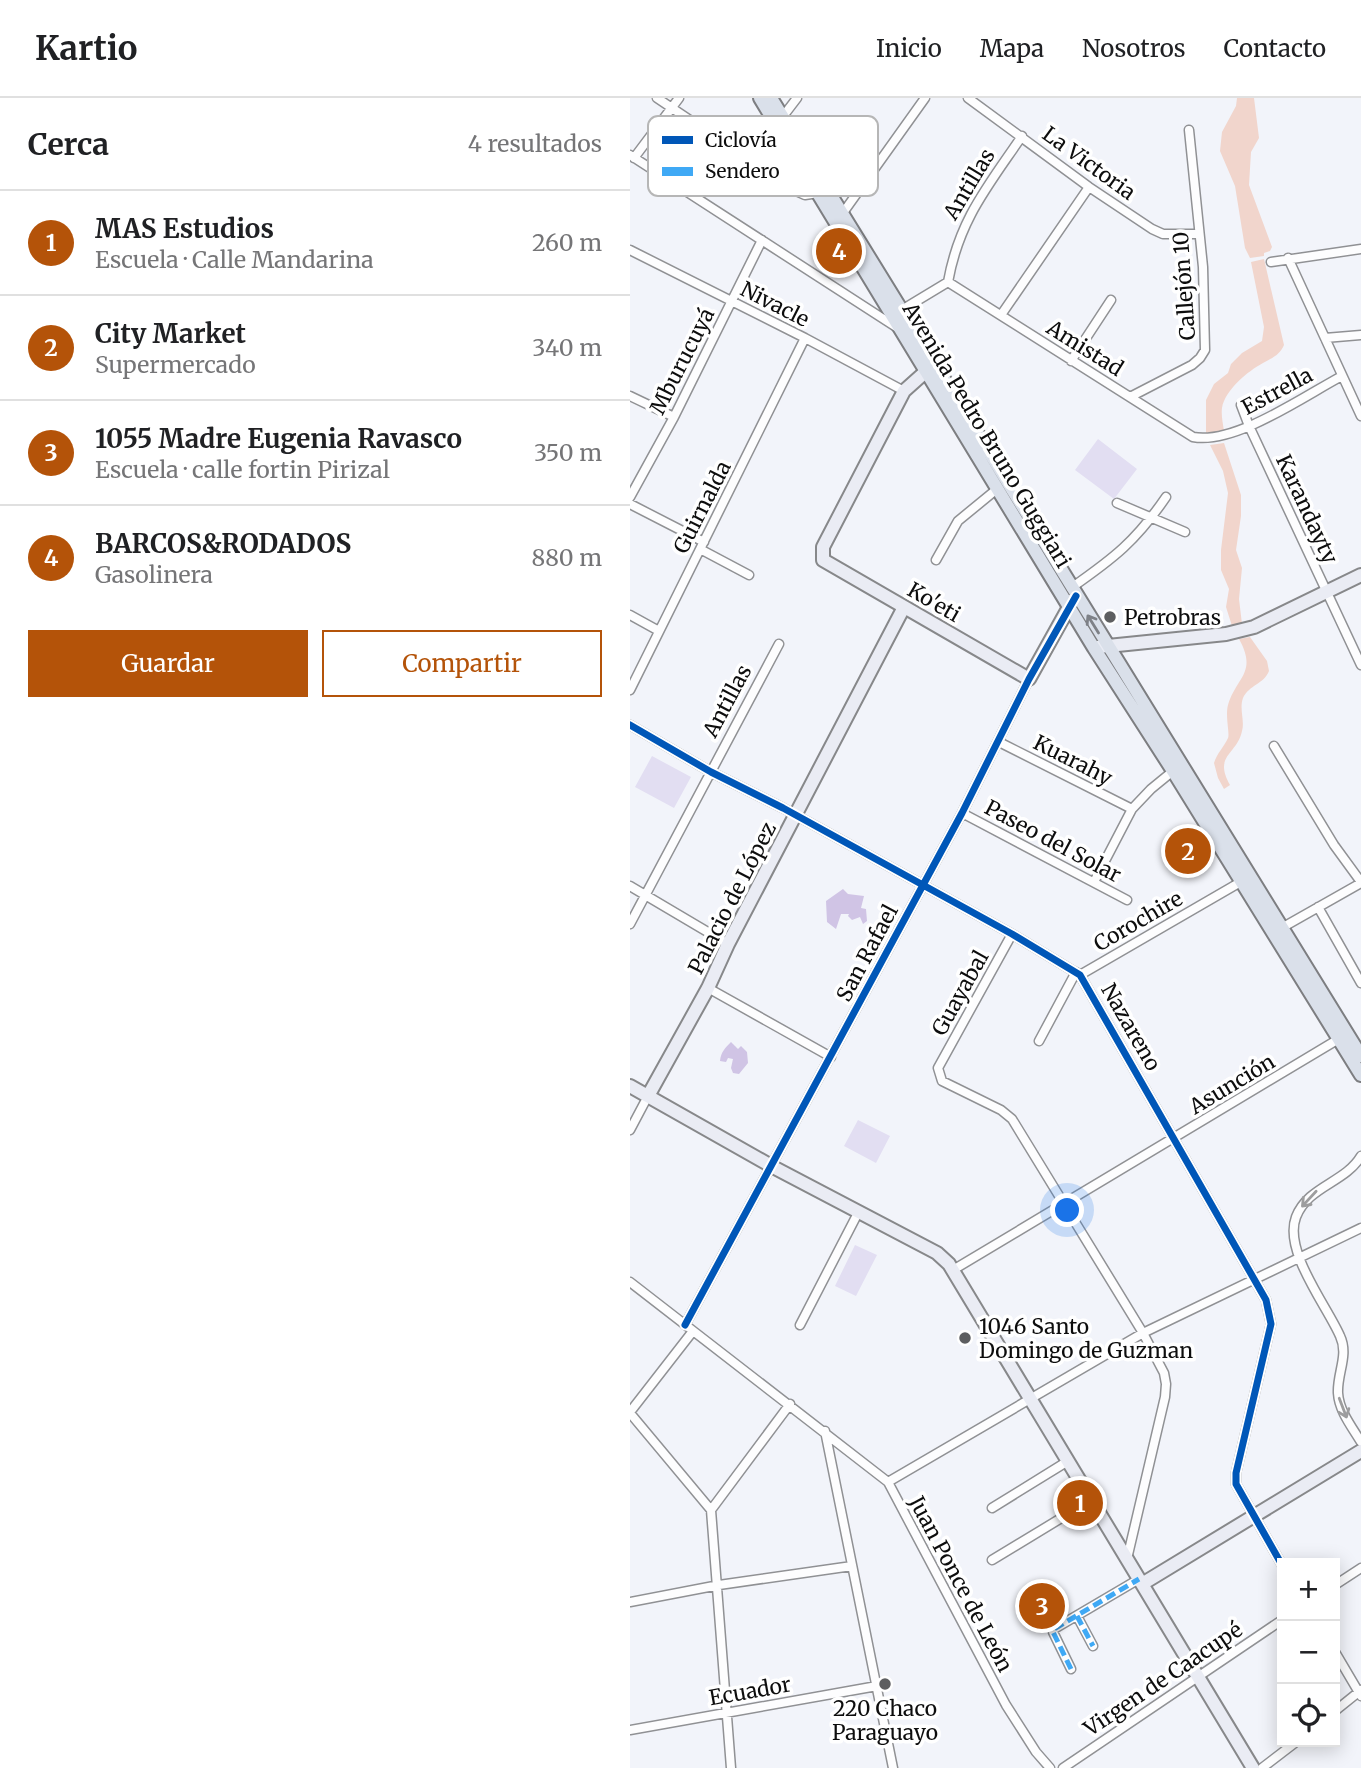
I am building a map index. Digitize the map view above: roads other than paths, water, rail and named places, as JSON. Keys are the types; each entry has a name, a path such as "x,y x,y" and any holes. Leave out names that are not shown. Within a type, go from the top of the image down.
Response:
{"main road":[{"name":"Avenida Pedro Bruno Guggiari","path":"760,98 776,116"},
{"name":"Avenida Pedro Bruno Guggiari","path":"771,98 778,116"},
{"name":"Avenida Pedro Bruno Guggiari","path":"821,196 839,218 901,331 929,368 1072,597 1173,771 1245,879"},
{"name":"Avenida Pedro Bruno Guggiari","path":"826,196 900,311 997,489 1072,597"},
{"name":"Avenida Pedro Bruno Guggiari","path":"1100,647 1343,1037 1361,1075"},
{"name":"Avenida Pedro Bruno Guggiari","path":"1343,1037 1361,1056"}],"street":[{"path":"657,98 685,116"},
{"path":"665,116 679,98"},
{"path":"782,116 797,98"},
{"path":"878,164 925,98"},
{"name":"La Victoria","path":"968,98 1089,187 1163,234 1199,234"},
{"name":"Callejón 10","path":"1130,397 1192,365 1200,359 1205,350 1203,267 1189,130"},
{"name":"Antillas","path":"948,282 953,253 969,214 1022,136"},
{"path":"648,137 632,157 648,167"},
{"path":"1001,315 1089,187"},
{"path":"693,196 901,331"},
{"path":"839,218 855,196"},
{"name":"Mburucuyá","path":"630,497 674,417 762,240"},
{"path":"1271,262 1361,249"},
{"name":"Nivacle","path":"630,250 806,338 904,391"},
{"path":"1288,258 1361,416"},
{"path":"900,311 948,282"},
{"name":"Amistad","path":"948,282 1188,435 1206,438"},
{"path":"1070,361 1111,300"},
{"name":"Estrella","path":"1325,338 1361,335"},
{"name":"Guirnalda","path":"630,690 806,338"},
{"path":"904,391 929,368"},
{"name":"Estrella","path":"1206,438 1228,435 1249,426 1342,376"},
{"name":"Ko'eti","path":"904,391 823,547 822,558 836,570 1029,679"},
{"path":"630,396 674,417"},
{"name":"Karandayty","path":"1241,405 1361,666"},
{"path":"936,560 958,521 997,489"},
{"path":"1072,597 1118,555 1151,519 1166,497"},
{"path":"1118,503 1185,532"},
{"path":"630,504 749,575"},
{"path":"1100,647 1226,634 1254,627 1361,575"},
{"name":"San Rafael","path":"685,1325 773,1167 962,813 1072,597"},
{"name":"Palacio de López","path":"630,1130 708,988 728,944 904,607"},
{"path":"630,615 659,631"},
{"name":"Antillas","path":"630,924 779,644"},
{"name":"Nazareno","path":"630,725 711,772 1012,934 1078,974 1176,1139 1266,1300 1271,1324 1236,1473 1236,1484 1278,1558"},
{"name":"Kuarahy","path":"999,742 1132,809"},
{"path":"1274,746 1334,845 1361,883 1277,930"},
{"path":"1094,882 1132,809 1173,771"},
{"name":"Paseo del Solar","path":"962,813 1127,900"},
{"name":"Corochire","path":"1078,974 1245,879"},
{"path":"630,886 728,944"},
{"path":"1318,907 1361,983"},
{"name":"Guayabal","path":"1012,934 938,1068 942,1081 1000,1110 1012,1119 1062,1204"},
{"path":"1039,1041 1078,974"},
{"path":"708,988 831,1057"},
{"name":"Asunción","path":"953,1270 1343,1037"},
{"path":"630,1086 773,1167 936,1253 953,1270 1253,1768"},
{"path":"1361,1156 1354,1165 1316,1191 1302,1205 1293,1227 1293,1235 1315,1294 1339,1332 1344,1346 1338,1395 1344,1414 1361,1442"},
{"path":"1062,1204 1143,1333 1164,1373 1166,1384 1127,1559"},
{"path":"800,1325 859,1211"},
{"path":"888,1482 1143,1333 1361,1229"},
{"name":"Juan Ponce de León","path":"630,1282 888,1482 1019,1728 1050,1768"},
{"path":"693,1331 630,1412 711,1510 719,1585 731,1768"},
{"path":"711,1510 790,1404"},
{"path":"825,1432 893,1768"},
{"path":"1071,1669 1054,1629 1254,1517 1361,1451"},
{"path":"992,1508 1068,1461"},
{"path":"992,1560 1091,1500"},
{"path":"630,1602 719,1585 852,1566"},
{"path":"1340,1582 1361,1568"},
{"path":"1077,1616 1093,1646"},
{"name":"Virgen de Caacupé","path":"1063,1768 1280,1621"},
{"path":"1340,1660 1360,1693 1340,1707"},
{"name":"Ecuador","path":"630,1730 877,1686"},
{"path":"1262,1768 1289,1747"}],"place":[{"name":"BARCOS&RODADOS","path":"839,251"},
{"name":"Petrobras","path":"1110,617"},
{"name":"City Market","path":"1188,851"},
{"name":"1046 Santo Domingo de Guzman","path":"965,1338"},
{"name":"MAS Estudios","path":"1080,1503"},
{"name":"1055 Madre Eugenia Ravasco","path":"1042,1606"},
{"name":"220 Chaco Paraguayo","path":"885,1684"}]}
